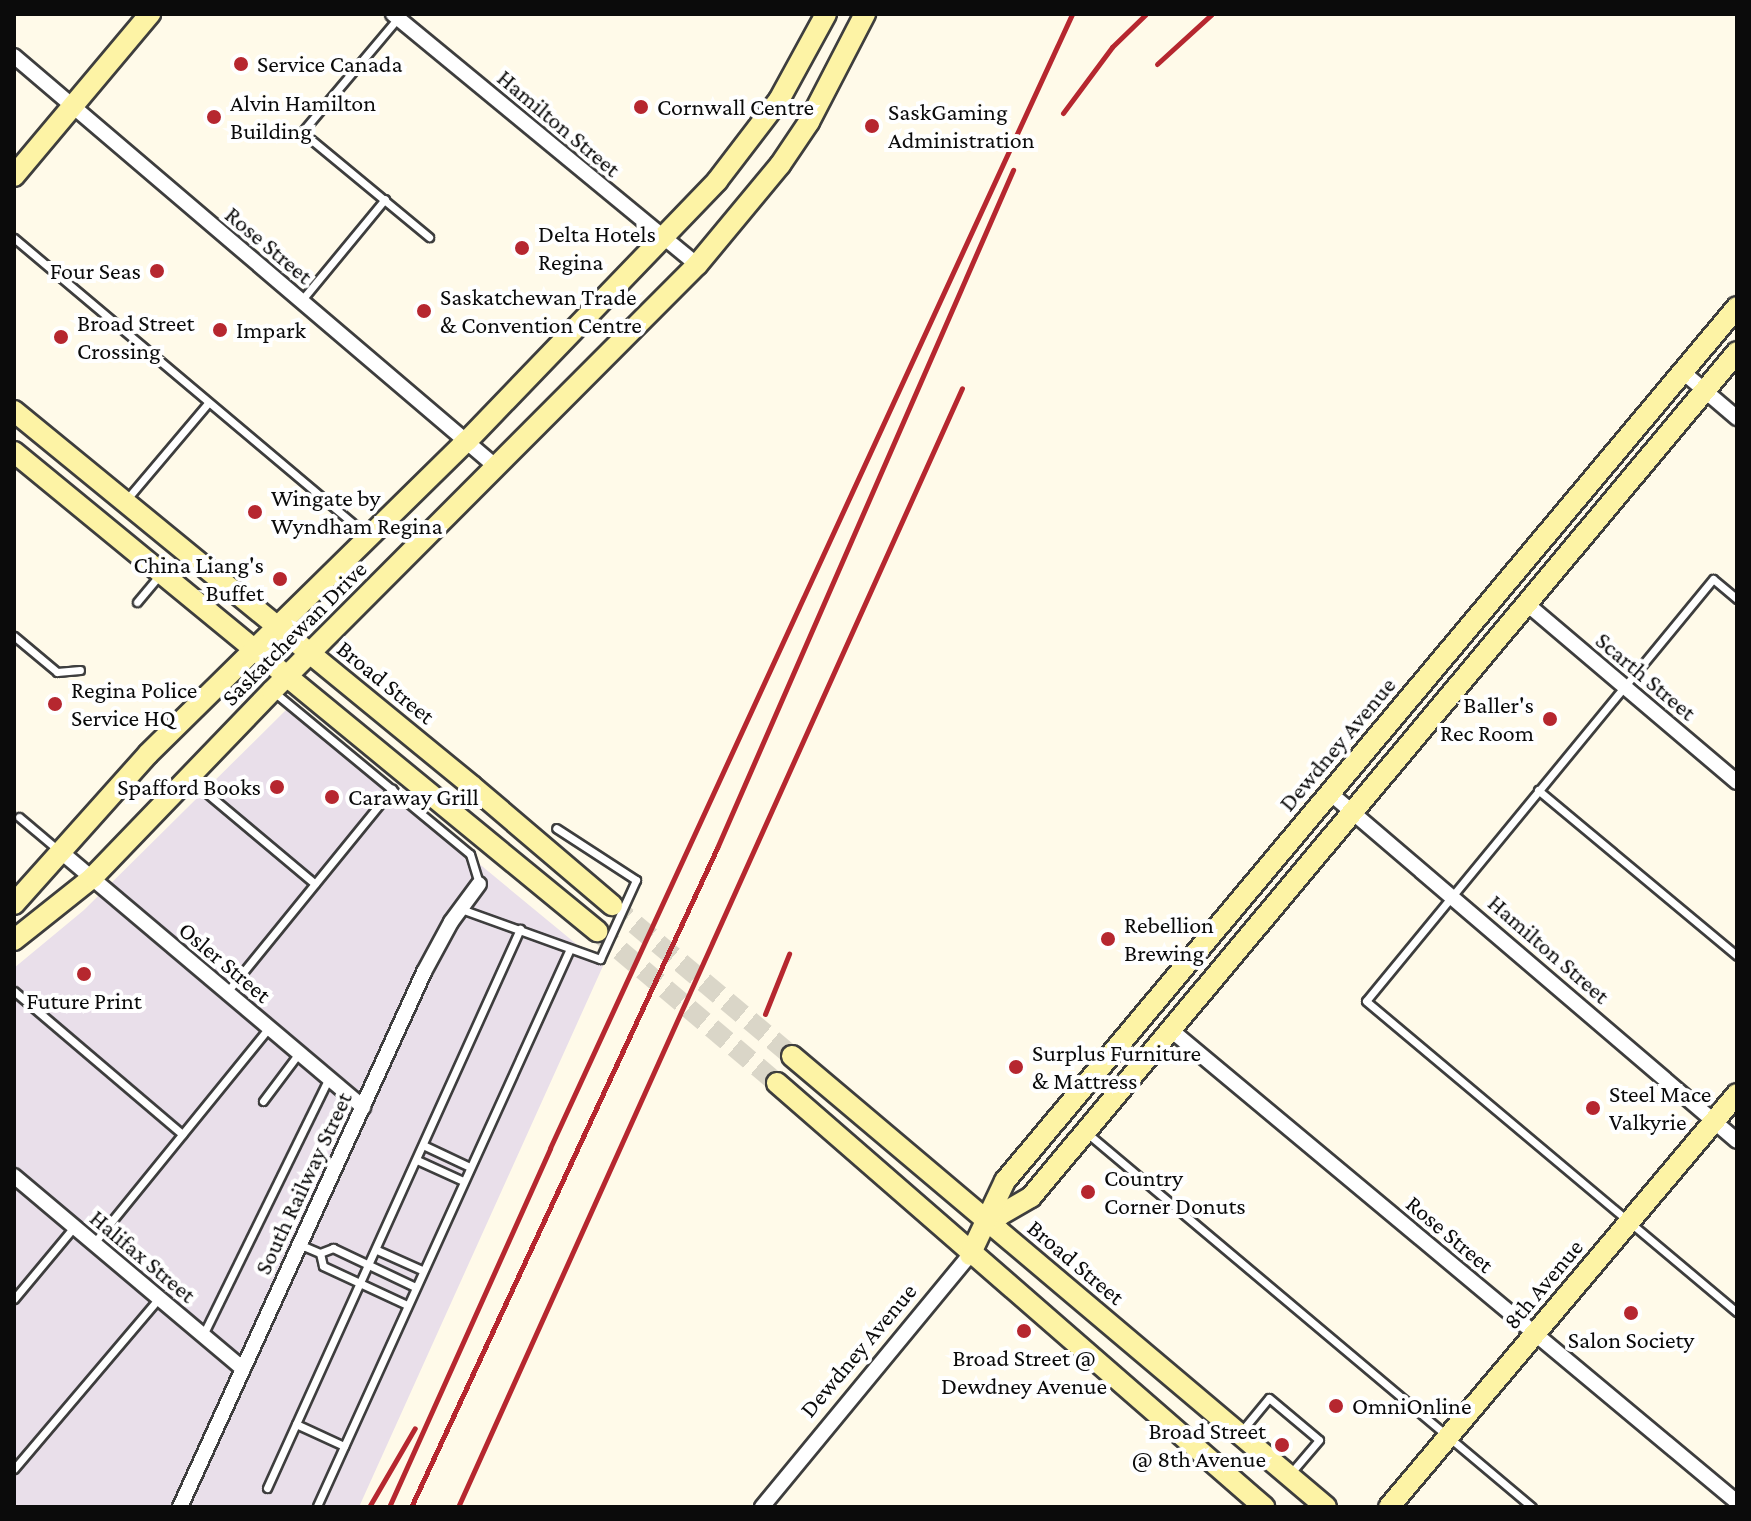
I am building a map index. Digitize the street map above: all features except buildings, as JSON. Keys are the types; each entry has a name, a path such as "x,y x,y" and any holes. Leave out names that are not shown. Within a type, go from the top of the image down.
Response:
{"main road":[{"path":"14,176 150,14"},
{"name":"Saskatchewan Drive","path":"14,904 148,754 467,441 663,238 750,140 793,76 826,14"},
{"name":"Saskatchewan Drive","path":"14,940 92,878 279,684 697,265 780,165 809,122 865,14"},
{"name":"Dewdney Avenue","path":"970,1255 1005,1181 1737,307"},
{"path":"988,1222 1031,1197 1737,352"},
{"name":"Broad Street","path":"14,411 612,905"},
{"path":"14,452 254,652 279,684 597,931"},
{"name":"Broad Street","path":"792,1056 1326,1507"},
{"path":"777,1083 970,1255 1264,1507"},
{"name":"8th Avenue","path":"1389,1507 1737,1094"}],"street":[{"name":"Hamilton Street","path":"395,16 697,265"},
{"name":"Rose Street","path":"14,56 495,466"},
{"path":"1683,372 1737,418"},
{"name":"Scarth Street","path":"1527,604 1737,782"},
{"name":"Hamilton Street","path":"1330,793 1453,895 1737,1141"},
{"name":"Osler Street","path":"60,851 363,1107"},
{"name":"South Railway Street","path":"180,1507 424,972 479,884"},
{"name":"Rose Street","path":"1171,1030 1737,1502"},
{"name":"Halifax Street","path":"14,1176 243,1369"},
{"name":"Dewdney Avenue","path":"762,1507 970,1255"}],"lane":[{"path":"395,16 302,132 429,237"},
{"path":"301,301 385,199"},
{"path":"14,238 369,536"},
{"path":"124,502 208,403"},
{"path":"137,602 161,574"},
{"path":"1736,595 1713,579 1366,1001 1737,1312"},
{"path":"14,636 57,672 80,670"},
{"path":"279,684 392,789 470,854 479,884"},
{"path":"189,778 315,884"},
{"path":"227,992 392,789"},
{"path":"1538,790 1737,956"},
{"path":"19,817 60,851"},
{"path":"461,909 520,929 569,951 600,959 636,880 556,828"},
{"path":"267,1488 520,929"},
{"path":"317,1506 569,951"},
{"path":"14,991 182,1134"},
{"path":"94,1243 269,1028"},
{"path":"263,1101 299,1053"},
{"path":"203,1335 329,1078"},
{"path":"1086,1132 1532,1507"},
{"path":"423,1145 470,1167"},
{"path":"417,1160 463,1181"},
{"path":"14,1299 75,1227"},
{"path":"299,1244 320,1253 333,1248 415,1287"},
{"path":"377,1250 422,1270"},
{"path":"320,1253 323,1266 407,1305"},
{"path":"14,1469 158,1299"},
{"path":"1239,1433 1269,1398 1319,1440 1289,1475"},
{"path":"296,1424 344,1446"}],"shaded area":[{"path":"289,707 603,966 359,1507 14,1507 14,968 84,910"}],"tunnel":[{"path":"612,905 792,1056"},
{"path":"597,931 777,1083"}],"railway":[{"path":"389,1507 550,1148 1072,14"},
{"path":"1063,113 1112,47 1146,14"},
{"path":"1157,64 1212,14"},
{"path":"411,1507 717,848 1013,170"},
{"path":"458,1507 962,388"},
{"path":"765,1014 789,954"},
{"path":"369,1507 415,1428"}],"place":[{"name":"Service Canada","path":"241,64"},
{"name":"Cornwall Centre","path":"641,107"},
{"name":"Alvin Hamilton Building","path":"214,117"},
{"name":"SaskGaming Administration","path":"872,126"},
{"name":"Delta Hotels Regina","path":"522,248"},
{"name":"Four Seas","path":"157,271"},
{"name":"Saskatchewan Trade & Convention Centre","path":"424,311"},
{"name":"Impark","path":"220,330"},
{"name":"Broad Street Crossing","path":"61,337"},
{"name":"Wingate by Wyndham Regina","path":"255,512"},
{"name":"China Liang's Buffet","path":"280,579"},
{"name":"Regina Police Service HQ","path":"55,704"},
{"name":"Baller's Rec Room","path":"1550,719"},
{"name":"Spafford Books","path":"277,787"},
{"name":"Caraway Grill","path":"332,797"},
{"name":"Rebellion Brewing","path":"1108,939"},
{"name":"Future Print","path":"84,974"},
{"name":"Surplus Furniture & Mattress","path":"1016,1067"},
{"name":"Steel Mace Valkyrie","path":"1593,1108"},
{"name":"Country Corner Donuts","path":"1088,1192"},
{"name":"Salon Society","path":"1631,1313"},
{"name":"Broad Street @ Dewdney Avenue","path":"1024,1331"},
{"name":"OmniOnline","path":"1336,1406"},
{"name":"Broad Street @ 8th Avenue","path":"1282,1445"}]}
